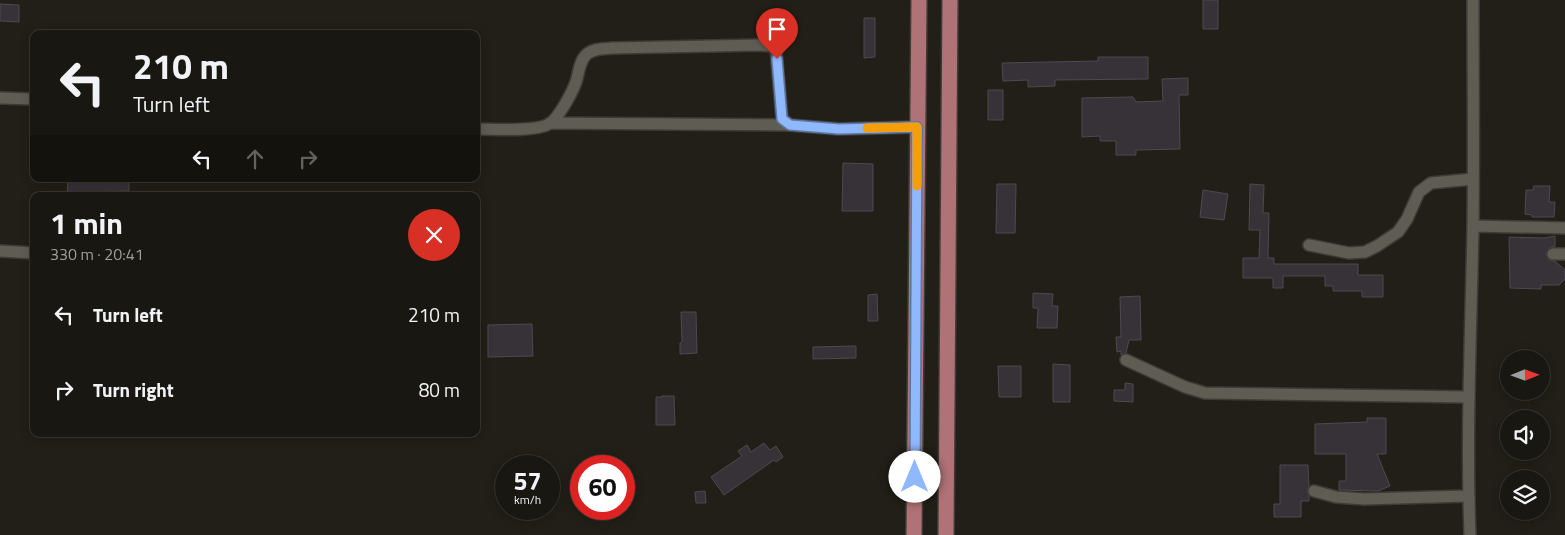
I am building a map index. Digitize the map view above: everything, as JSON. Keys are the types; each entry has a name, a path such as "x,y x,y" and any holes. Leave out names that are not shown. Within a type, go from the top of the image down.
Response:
{"main road":[{"path":"914,535 919,0"},
{"path":"946,535 950,0"}],"street":[{"path":"1470,535 1468,397 1473,226 1473,0"},
{"path":"480,130 539,128 550,123 557,115 575,84 582,62 587,54 594,50 754,45 770,46 776,50 782,119 790,125"},
{"path":"0,98 30,99"},
{"path":"550,123 790,125 839,129 917,127"},
{"path":"1308,245 1349,253 1365,252 1398,232 1407,219 1419,192 1431,183 1473,179"},
{"path":"1473,226 1565,228"},
{"path":"0,251 30,253"},
{"path":"1126,360 1185,387 1206,393 1468,397"},
{"path":"1314,491 1336,497 1356,499 1468,496"}],"building":[{"path":"1203,0 1218,0 1218,29 1203,29"},
{"path":"0,4 19,5 19,22 0,21"},
{"path":"864,18 875,18 875,57 864,58"},
{"path":"1098,57 1148,57 1148,79 1055,80 1055,86 1028,87 1028,80 1003,81 1002,63 1098,61"},
{"path":"1188,78 1188,95 1179,95 1180,149 1136,150 1136,155 1116,155 1116,141 1100,141 1100,136 1082,137 1082,98 1133,97 1136,102 1163,101 1162,79"},
{"path":"988,90 1003,90 1003,120 988,120"},
{"path":"843,163 873,164 873,211 842,211"},
{"path":"68,182 129,182 129,191 67,192"},
{"path":"997,184 1016,184 1015,233 996,233"},
{"path":"1250,184 1264,185 1263,213 1269,213 1268,258 1274,258 1274,264 1358,264 1358,275 1383,275 1383,297 1362,297 1362,291 1333,291 1333,286 1325,286 1325,276 1283,276 1283,288 1273,288 1273,278 1243,278 1243,258 1259,258 1260,230 1249,230"},
{"path":"1534,186 1550,186 1549,202 1555,202 1554,217 1532,217 1532,215 1525,214 1526,190 1533,190"},
{"path":"1203,190 1228,194 1224,220 1200,217"},
{"path":"1555,236 1555,246 1549,248 1546,254 1549,260 1556,262 1565,270 1565,279 1559,285 1541,285 1541,289 1510,288 1509,237 1544,238"},
{"path":"1033,293 1053,294 1052,306 1058,306 1057,328 1037,328 1038,308 1033,308"},
{"path":"877,294 878,321 868,321 868,295"},
{"path":"1140,296 1141,340 1129,340 1126,353 1121,355 1121,351 1117,352 1116,337 1121,337 1120,297"},
{"path":"681,312 696,312 697,353 680,354 680,343 682,342"},
{"path":"532,324 533,356 488,357 488,325"},
{"path":"856,346 856,358 813,359 813,347"},
{"path":"1053,364 1070,365 1070,402 1053,402"},
{"path":"998,366 1021,366 1021,397 999,397"},
{"path":"1125,383 1133,384 1133,402 1114,401 1114,390 1125,390"},
{"path":"674,396 675,425 656,425 656,397"},
{"path":"1367,418 1386,418 1386,454 1377,454 1390,486 1378,491 1339,490 1339,481 1346,481 1346,454 1315,454 1315,424 1367,422"},
{"path":"764,443 770,450 776,446 783,457 776,462 774,460 724,495 711,477 742,456 738,451 747,445 751,452"},
{"path":"1280,465 1308,465 1309,486 1307,492 1309,501 1301,501 1301,517 1274,517 1274,504 1280,504"},
{"path":"705,491 706,503 696,503 695,492"}],"slow traffic":[{"path":"867,128 917,127 917,186"}],"route":[{"path":"777,59 782,119 790,125 839,129 895,126 917,127 915,477"}]}
